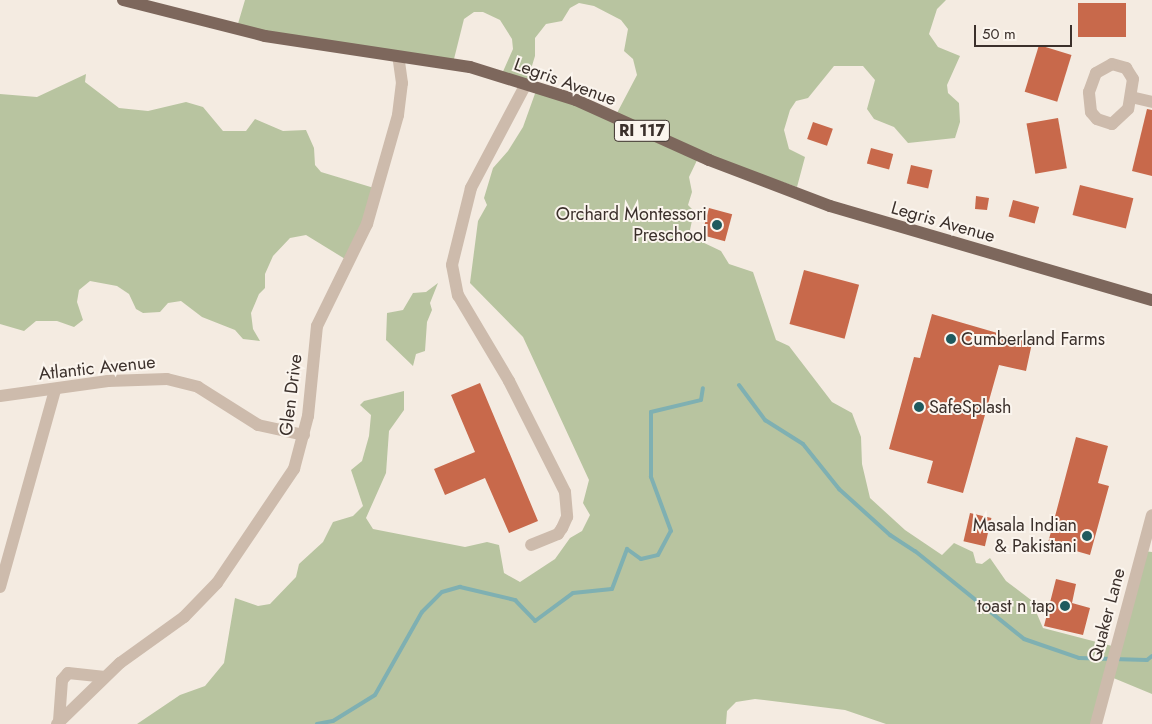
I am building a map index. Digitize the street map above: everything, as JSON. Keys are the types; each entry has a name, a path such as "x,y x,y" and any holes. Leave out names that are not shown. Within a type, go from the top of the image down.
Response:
{"main road":[{"name":"Legris Avenue","path":"123,0 265,36 470,67 576,100 709,160 830,206 1152,300"}],"street":[{"name":"Glen Drive","path":"58,723 105,676 184,617 217,583 294,469 304,436 312,395 317,326 367,224 398,115 402,83 398,56"},
{"path":"1112,64 1131,72 1134,79 1131,97 1128,109 1112,124 1097,119 1091,112 1089,92 1092,81 1096,73 1112,64"},
{"path":"526,84 471,188 452,265 458,295 509,380 565,492 567,518 562,528 552,537 531,546"},
{"path":"1131,97 1152,102"},
{"name":"Atlantic Avenue","path":"0,396 56,390 108,381 167,378 185,381 258,425 304,436"},
{"path":"0,587 56,390"},
{"name":"Quaker Lane","path":"1096,724 1152,515"},
{"name":"Glen Drive","path":"58,723 62,680 68,672 105,676"}],"green space":[{"path":"245,0 946,0 937,9 929,34 938,47 960,56 947,85 948,93 959,103 960,122 955,138 908,143 894,127 874,119 867,109 875,80 863,66 834,66 808,98 796,101 790,110 784,130 789,149 805,157 797,187 700,154 689,177 692,192 688,205 694,211 690,230 700,241 721,251 729,264 753,272 776,340 789,346 832,402 852,413 861,437 862,464 870,498 905,530 942,555 954,543 973,552 976,563 982,564 990,558 1006,581 1031,600 1043,628 1112,646 1143,551 1152,552 1152,694 1111,677 1096,724 886,724 845,710 755,699 736,702 727,711 726,724 137,724 180,695 205,686 224,663 235,598 258,606 270,604 296,577 299,564 323,542 333,522 353,516 363,506 351,470 362,461 369,436 371,415 360,405 364,401 404,391 404,410 389,431 386,473 366,518 373,529 465,547 487,542 499,545 504,573 520,582 555,559 570,538 582,531 590,515 583,503 589,480 523,337 470,283 478,221 487,205 484,198 493,168 508,151 523,127 537,88 617,113 637,75 633,59 624,51 628,29 621,20 594,6 579,3 570,8 562,21 546,24 535,38 535,56 527,82 501,76 513,49 512,39 500,20 483,12 474,12 464,19 453,63 237,27"},
{"path":"86,74 85,82 119,108 148,111 186,102 203,107 223,131 246,131 255,119 283,131 306,130 314,148 315,165 321,172 374,188 350,262 306,235 290,238 273,256 265,274 265,288 259,294 251,313 253,329 260,341 243,339 235,330 202,317 181,301 168,303 160,312 143,313 136,309 129,294 117,286 90,281 79,290 77,302 83,320 74,327 57,321 36,321 24,331 0,324 0,94 37,97"},
{"path":"438,283 430,303 432,310 427,322 425,351 416,354 413,366 386,340 387,313 403,310 413,293 426,292"}],"building":[{"path":"1078,3 1126,3 1126,37 1078,37"},
{"path":"1039,45 1072,55 1057,102 1025,92"},
{"path":"1147,109 1152,110 1152,176 1132,171"},
{"path":"1058,118 1067,168 1035,174 1026,124"},
{"path":"813,122 833,129 827,146 807,139"},
{"path":"871,148 893,154 889,169 867,163"},
{"path":"911,165 932,170 928,188 907,184"},
{"path":"1080,185 1133,198 1126,228 1073,215"},
{"path":"976,196 989,198 987,210 975,209"},
{"path":"1013,200 1039,207 1035,223 1009,216"},
{"name":"Orchard Montessori Preschool","path":"709,208 732,214 725,241 702,235"},
{"path":"804,270 859,285 845,339 790,324"},
{"path":"932,314 1032,343 1026,371 999,365 963,493 927,483 933,461 889,449 914,357 920,358"},
{"path":"480,383 538,521 509,533 485,478 445,495 434,469 475,452 451,395"},
{"path":"1076,437 1108,446 1098,483 1109,486 1090,555 1048,543"},
{"path":"970,513 991,518 985,546 963,541"},
{"name":"toast n tap","path":"1056,579 1076,584 1072,603 1090,608 1083,635 1044,626"}],"waterway":[{"path":"739,385 765,420 803,444 839,489 890,535 915,551 1024,639 1079,658 1147,660 1152,656"},
{"path":"317,724 333,721 375,695 422,612 442,592 460,587 515,600 535,621 573,593 612,589 627,549 641,559 658,555 671,531 651,477 651,412 701,400 703,388"}],"place":[{"name":"Orchard Montessori Preschool","path":"717,225"},
{"name":"Cumberland Farms","path":"951,339"},
{"name":"SafeSplash","path":"919,407"},
{"name":"Masala Indian & Pakistani","path":"1087,536"},
{"name":"toast n tap","path":"1065,606"}]}
